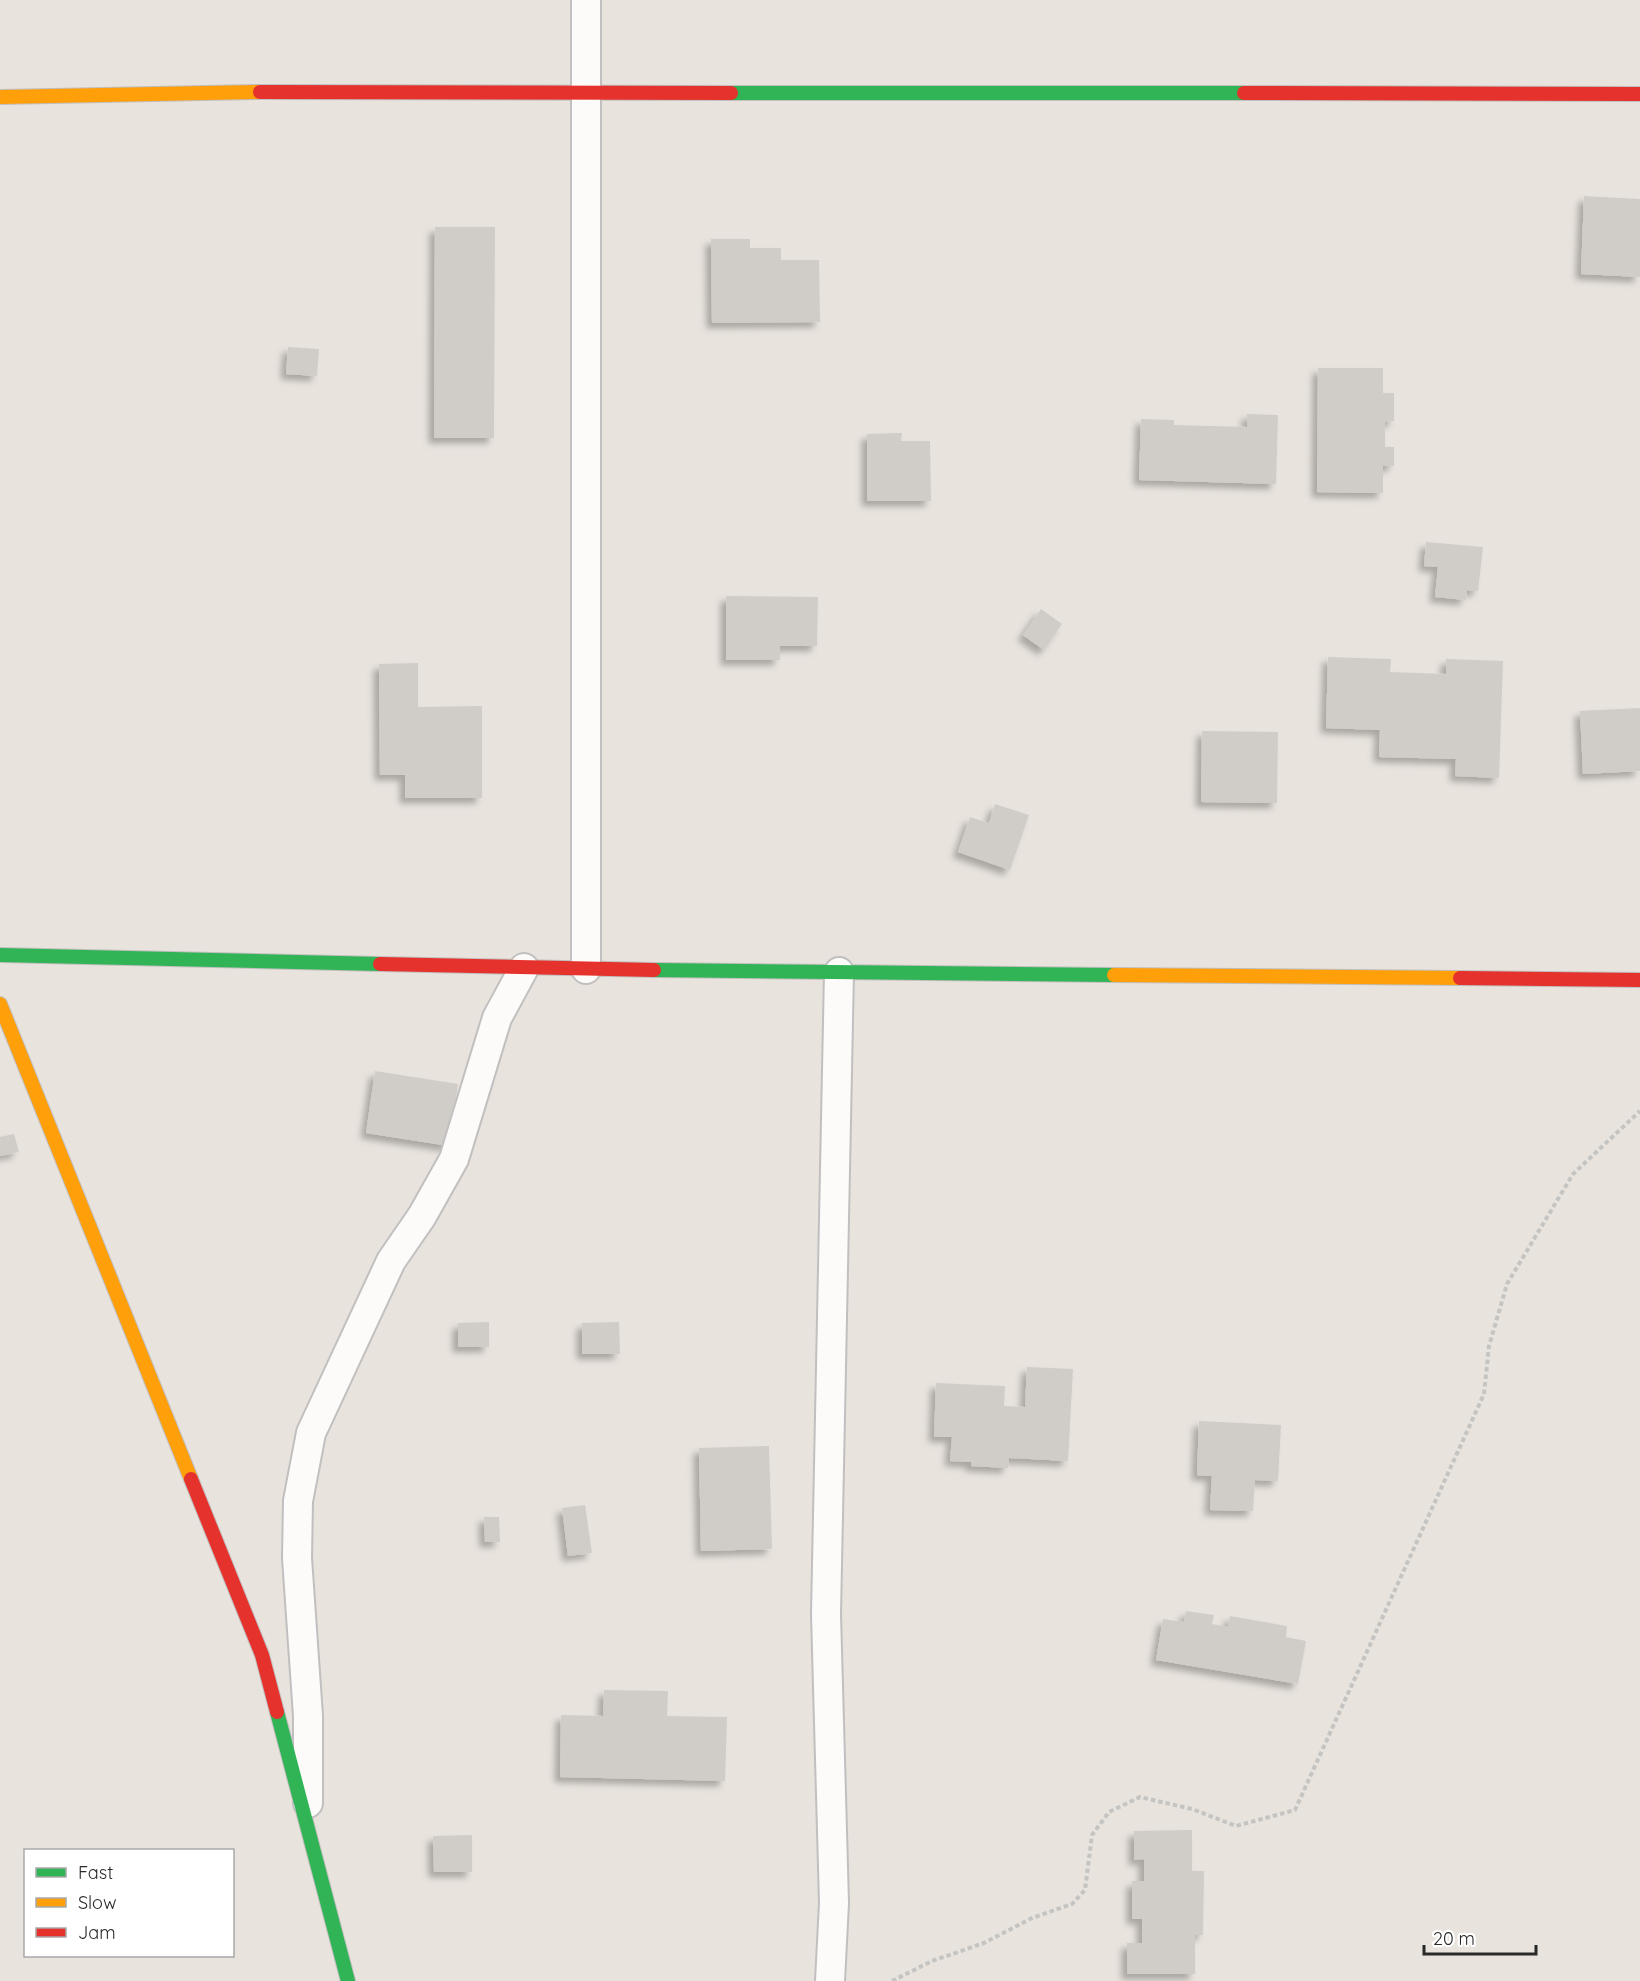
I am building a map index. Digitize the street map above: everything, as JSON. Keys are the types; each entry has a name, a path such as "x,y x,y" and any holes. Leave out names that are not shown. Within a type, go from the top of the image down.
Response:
{"street":[{"path":"586,0 588,91 586,969"},
{"path":"0,97 176,92 588,91 1640,94"},
{"path":"0,955 586,969 1640,980"},
{"path":"309,1831 308,1716 297,1558 298,1501 311,1433 391,1261 422,1216 454,1159 497,1018 524,968"},
{"path":"830,1981 834,1903 826,1614 839,972"},
{"path":"0,1004 262,1656 348,1981"}],"path":[{"path":"892,1981 932,1961 984,1943 1032,1918 1072,1904 1085,1890 1092,1835 1110,1812 1140,1797 1192,1809 1236,1826 1295,1810 1377,1634 1484,1394 1489,1346 1507,1284 1573,1174 1640,1111"}],"building":[{"path":"1584,196 1640,199 1640,277 1581,274"},
{"path":"435,227 495,227 494,438 434,438"},
{"path":"711,239 750,239 750,248 781,248 781,260 819,260 820,322 712,323"},
{"path":"288,347 319,349 317,376 286,374"},
{"path":"1318,368 1383,368 1383,393 1394,393 1394,421 1385,422 1385,447 1394,447 1394,466 1383,466 1383,493 1317,492"},
{"path":"1247,414 1278,415 1276,484 1139,480 1141,419 1174,420 1174,425 1247,427"},
{"path":"902,433 901,441 930,441 931,501 867,501 867,434"},
{"path":"1426,542 1483,547 1478,591 1467,590 1466,600 1435,597 1438,567 1424,566"},
{"path":"726,596 818,597 817,646 780,646 780,660 726,660"},
{"path":"1041,609 1062,624 1044,650 1023,635"},
{"path":"1328,657 1391,659 1390,672 1446,674 1446,659 1503,661 1499,778 1455,776 1456,759 1379,757 1380,730 1326,728"},
{"path":"418,663 418,707 482,706 482,798 405,798 405,775 380,775 379,664"},
{"path":"1640,708 1640,771 1583,774 1580,711"},
{"path":"1202,731 1278,732 1277,803 1201,802"},
{"path":"995,804 1029,815 1010,870 958,852 970,817 989,823"},
{"path":"375,1071 458,1084 449,1146 366,1133"},
{"path":"14,1134 19,1152 0,1156 0,1137"},
{"path":"489,1322 489,1347 458,1347 458,1323"},
{"path":"619,1322 620,1354 582,1354 582,1323"},
{"path":"1027,1367 1073,1369 1068,1461 1009,1458 1008,1468 971,1466 971,1462 950,1461 952,1437 934,1437 936,1383 1005,1386 1004,1406 1025,1407"},
{"path":"1199,1421 1281,1425 1278,1481 1255,1480 1253,1511 1210,1510 1212,1476 1197,1475"},
{"path":"769,1446 772,1549 701,1551 699,1448"},
{"path":"585,1505 592,1553 568,1556 562,1508"},
{"path":"484,1517 499,1517 500,1542 485,1542"},
{"path":"1186,1611 1214,1615 1212,1624 1228,1627 1230,1616 1287,1626 1286,1637 1306,1641 1298,1684 1156,1660 1163,1619 1184,1622"},
{"path":"604,1690 668,1691 667,1716 727,1717 725,1781 560,1777 561,1715 603,1716"},
{"path":"1192,1830 1192,1871 1204,1871 1203,1935 1195,1935 1195,1974 1127,1974 1127,1943 1142,1943 1142,1919 1132,1919 1132,1881 1144,1881 1144,1859 1134,1860 1134,1831"},
{"path":"472,1835 472,1872 434,1872 433,1836"}],"traffic: fast":[{"path":"731,93 1244,93"},
{"path":"0,955 380,964"},
{"path":"654,970 1114,975"},
{"path":"277,1712 348,1981"}],"traffic: slow":[{"path":"0,97 260,92"},
{"path":"1114,975 1460,978"},
{"path":"0,1004 191,1479"}],"traffic: jam":[{"path":"260,92 731,93"},
{"path":"1244,93 1640,94"},
{"path":"380,964 654,970"},
{"path":"1460,978 1640,980"},
{"path":"191,1479 262,1655 277,1712"}]}
